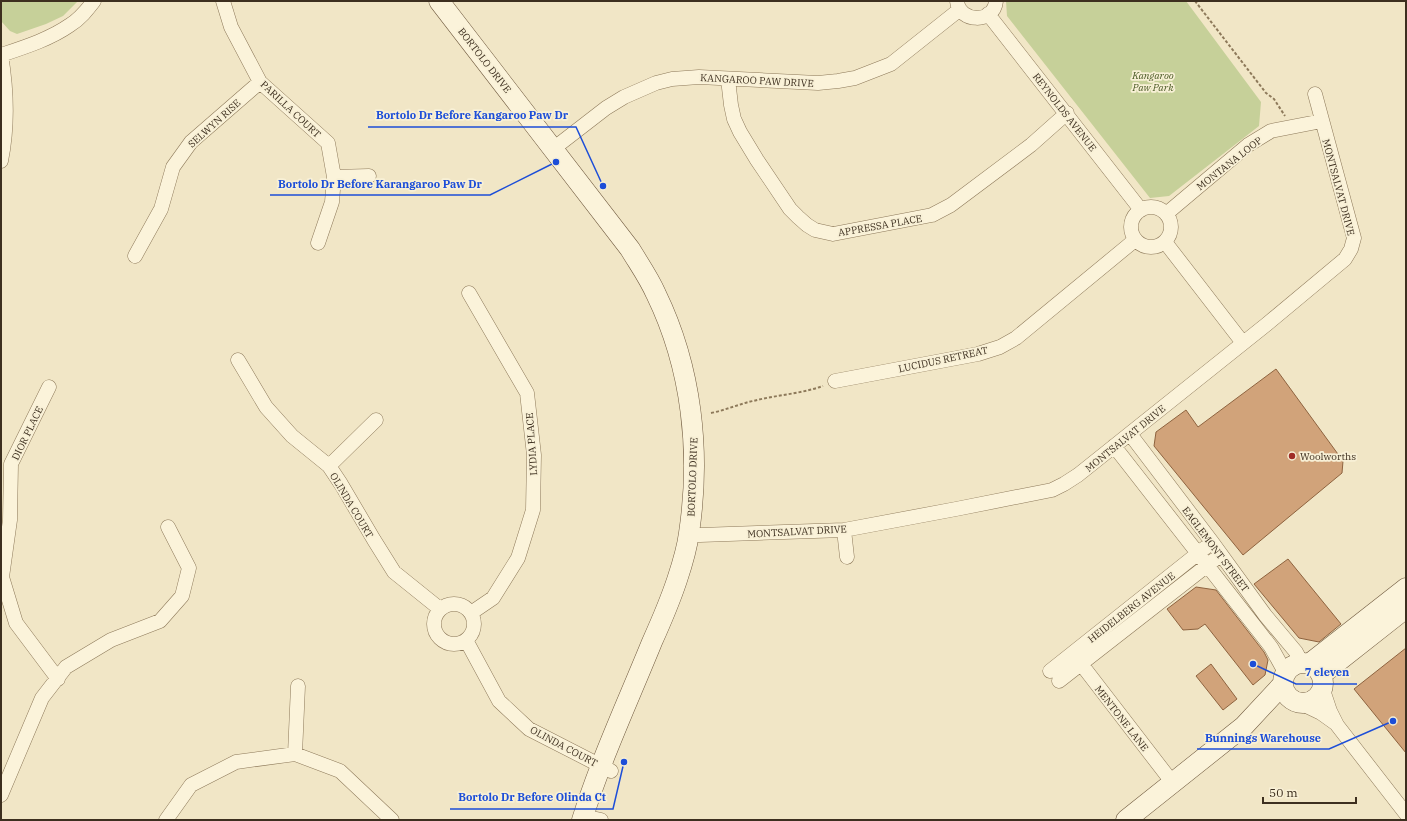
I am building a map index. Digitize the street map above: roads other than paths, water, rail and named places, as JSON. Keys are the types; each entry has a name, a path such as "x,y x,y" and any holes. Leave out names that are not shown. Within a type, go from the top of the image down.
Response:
{"street":[{"path":"1,161 6,119 4,73 1,55 23,48 55,34 71,25 94,1"},
{"name":"PARILLA COURT","path":"223,1 231,27 260,82 328,143 334,176 332,202 318,243"},
{"name":"BORTOLO DRIVE","path":"439,1 558,145"},
{"name":"BORTOLO DRIVE","path":"454,1 558,145 630,249 656,294 677,347 685,372 691,406 694,453 693,498 695,535 606,768 591,819"},
{"path":"958,6 968,17 981,18 988,14 995,5 996,1"},
{"name":"KANGAROO PAW DRIVE","path":"558,145 606,108 624,97 638,90 672,79 699,77 818,83 854,78 891,64 958,6"},
{"name":"REYNOLDS AVENUE","path":"988,14 1067,113 1140,210"},
{"name":"APPRESSA PLACE","path":"728,79 734,119 757,160 790,209 807,225 816,230 829,233 844,232 932,215 951,206 1031,144 1067,113"},
{"name":"SELWYN RISE","path":"134,256 161,208 173,167 190,142 260,82"},
{"name":"MONTSALVAT DRIVE","path":"695,535 844,530 1052,490 1078,476 1345,259 1351,249 1354,238 1315,94"},
{"name":"MONTANA LOOP","path":"1166,214 1248,146 1271,131 1322,121"},
{"path":"334,176 369,176"},
{"path":"1147,207 1154,207 1161,209 1166,214 1171,225 1171,231 1164,242 1153,247 1146,247 1135,240 1130,227 1135,214 1140,210 1147,207"},
{"name":"LUCIDUS RETREAT","path":"835,381 978,354 1000,347 1016,338 1135,240"},
{"path":"1164,242 1243,343"},
{"name":"LYDIA PLACE","path":"469,293 527,393 534,455 533,510 518,558 493,598 471,613"},
{"name":"OLINDA COURT","path":"238,360 266,407 292,436 329,466 394,572 440,609"},
{"name":"DIOR PLACE","path":"49,387 11,464 10,520 2,577 16,623 58,679"},
{"path":"329,466 376,420"},
{"name":"EAGLEMONT STREET","path":"1130,434 1276,629 1296,652 1304,675"},
{"name":"EAGLEMONT STREET","path":"1114,446 1271,647 1304,675"},
{"path":"1,795 42,698 66,667 111,640 160,621 182,596 189,568 168,527"},
{"path":"844,530 847,557"},
{"name":"HEIDELBERG AVENUE","path":"1054,676 1212,542"},
{"name":"HEIDELBERG AVENUE","path":"1077,658 1207,566 1220,554"},
{"path":"1126,820 1244,726 1406,588"},
{"path":"452,604 460,604 467,608 474,619 473,631 466,640 452,644 442,640 436,632 434,622 440,609 452,604"},
{"path":"1337,725 1321,713 1298,702 1286,694 1304,675 1406,608"},
{"name":"OLINDA COURT","path":"466,640 499,701 529,729 606,768"},
{"name":"MENTONE LANE","path":"1077,658 1172,782"},
{"path":"1244,726 1298,702 1306,703 1316,698 1319,694 1304,675"},
{"path":"1304,675 1330,711 1337,725 1406,814"},
{"path":"296,754 298,686"},
{"path":"166,820 191,785 236,762 296,754 340,771 392,820"}],"place":[{"name":"Bortolo Dr Before Karangaroo Paw Dr","path":"556,162"},
{"name":"Bortolo Dr Before Kangaroo Paw Dr","path":"603,186"},
{"name":"Woolworths","path":"1292,456"},
{"name":"7 eleven","path":"1253,664"},
{"name":"Bunnings Warehouse","path":"1393,721"},
{"name":"Bortolo Dr Before Olinda Ct","path":"624,762"}],"park label":[{"name":"Kangaroo Paw Park","path":"1153,80"}]}
